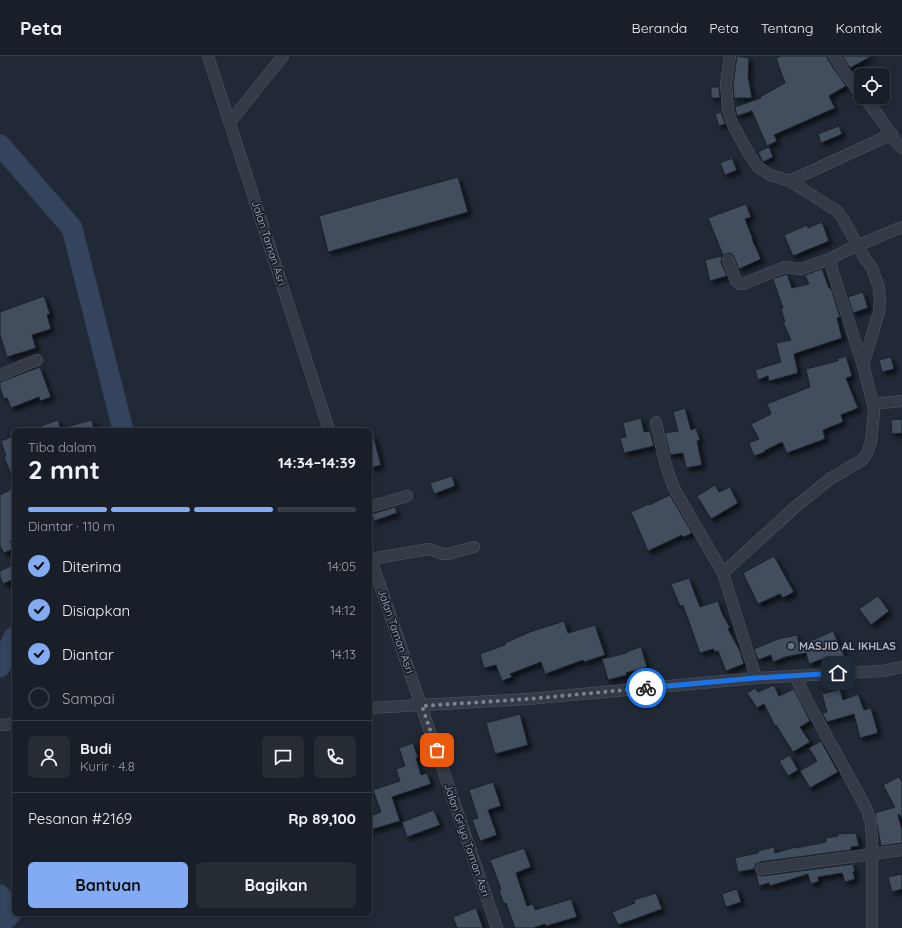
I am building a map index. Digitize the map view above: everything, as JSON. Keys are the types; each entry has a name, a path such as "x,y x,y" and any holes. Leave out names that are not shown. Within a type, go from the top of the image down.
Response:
{"street":[{"name":"Jalan Taman Asri","path":"208,56 328,428"},
{"path":"230,122 283,56"},
{"path":"730,56 726,84 728,110 734,126 747,151 757,166 770,175 790,181 837,211 843,218 876,276 879,288 879,312 863,365"},
{"path":"834,56 854,85"},
{"path":"869,104 892,134 896,142 902,148"},
{"path":"790,181 892,134"},
{"path":"728,260 736,281 740,284 744,284 785,268 801,270 830,259 858,245 902,227"},
{"path":"723,573 794,508 830,479 862,460 867,453 871,442 874,412 873,404 863,365 830,259"},
{"path":"0,375 38,360"},
{"path":"873,404 902,401"},
{"path":"656,422 664,460 671,481 723,573 756,678"},
{"path":"372,506 407,496"},
{"path":"372,558 429,549 443,554 448,554 474,546"},
{"name":"Jalan Taman Asri","path":"372,561 422,706"},
{"path":"372,708 528,699 756,678 882,671 902,667"},
{"path":"795,676 811,708 855,785 867,810 871,823 872,928"},
{"name":"Jalan Griya Taman Asri","path":"422,706 497,928"},
{"path":"0,725 12,724"},
{"path":"761,868 902,850"}],"building":[{"path":"737,56 749,58 748,76 752,98 734,98 733,84"},
{"path":"781,56 827,56 828,60 846,86 829,96 835,108 774,135 777,141 767,146 752,111 737,116 735,107 761,98 758,98 785,83 776,58"},
{"path":"842,56 872,56 850,68"},
{"path":"711,87 719,87 720,98 711,98"},
{"path":"721,112 725,124 719,126 715,114"},
{"path":"839,126 842,134 821,143 818,134"},
{"path":"769,147 773,157 763,162 758,152"},
{"path":"732,158 737,170 725,175 720,163"},
{"path":"458,177 468,212 328,252 319,216"},
{"path":"746,204 751,217 745,219 761,259 739,269 733,255 729,253 723,255 708,218"},
{"path":"822,222 829,241 793,256 784,235 807,225 808,228"},
{"path":"722,256 721,262 727,276 710,281 705,260"},
{"path":"822,269 829,288 831,288 840,317 837,318 842,338 794,354 798,373 769,381 768,376 758,380 755,370 781,362 776,343 791,340 783,322 785,322 781,309 783,308 773,279 787,274 792,288 809,284 805,275"},
{"path":"863,292 868,308 853,313 848,297"},
{"path":"44,296 50,314 47,315 51,329 32,335 36,348 7,357 0,335 0,312"},
{"path":"846,356 852,376 846,378 858,408 841,415 843,422 823,430 825,439 787,453 782,442 764,451 765,452 754,456 749,443 759,439 751,424 771,414 767,404 810,387 806,369 838,361 837,359"},
{"path":"891,357 894,369 882,372 879,360"},
{"path":"40,367 51,397 40,401 39,397 11,408 7,398 4,399 0,388 0,382"},
{"path":"685,408 691,430 696,428 700,440 697,441 702,465 686,468 683,453 670,455 665,433 678,431 673,412"},
{"path":"641,418 644,432 650,431 654,446 624,453 620,438 626,437 623,423"},
{"path":"902,419 902,433 892,434 891,420"},
{"path":"58,420 60,428 36,428"},
{"path":"92,420 94,428 66,428"},
{"path":"372,435 381,465 372,467"},
{"path":"12,437 12,476 4,457 6,456 1,441"},
{"path":"452,476 455,486 434,494 430,483"},
{"path":"715,485 719,492 730,487 738,503 711,519 697,496"},
{"path":"12,489 12,540 10,541 12,550 4,553 0,546 0,495"},
{"path":"670,495 692,533 684,537 682,535 648,551 631,512"},
{"path":"395,507 397,513 374,521 372,514"},
{"path":"774,556 794,592 783,598 780,594 758,604 743,573"},
{"path":"11,566 12,580 3,584 0,577 0,571"},
{"path":"689,578 700,607 718,601 722,613 730,628 728,629 740,651 744,664 726,671 718,651 715,652 713,649 700,653 683,605 680,606 671,584"},
{"path":"878,596 889,611 871,625 859,609"},
{"path":"564,621 568,633 595,625 605,655 584,662 583,660 545,674 541,662 510,674 512,677 502,681 496,665 484,668 480,654 505,645 505,643 530,632"},
{"path":"833,631 845,657 834,662 831,656 809,664 806,653 785,657 773,662 771,655 758,660 754,649 778,639 797,635 799,643 815,639"},
{"path":"641,647 647,667 626,673 627,675 608,680 602,659 627,653 626,652"},
{"path":"774,685 779,696 794,689 810,721 800,727 810,742 793,752 776,725 775,726 764,704 757,708 747,693 755,688 758,692"},
{"path":"840,689 843,700 858,694 864,710 871,708 878,733 860,738 854,714 827,722 822,713 827,712 822,694"},
{"path":"520,714 528,745 495,754 486,723"},
{"path":"821,741 838,772 810,788 800,771 817,761 809,748"},
{"path":"413,743 418,757 416,758 421,775 427,773 431,784 392,797 400,821 372,829 372,815 381,812 373,790 400,781 396,769 405,766 399,748"},
{"path":"790,755 798,770 788,776 779,761"},
{"path":"899,777 902,782 902,819 899,814 898,815 902,830 902,843 881,846 875,813 895,807 883,785"},
{"path":"493,782 501,806 488,810 497,835 480,841 472,820 478,818 469,790"},
{"path":"434,810 440,825 407,837 402,822"},
{"path":"856,833 859,846 851,847 851,850 760,862 756,864 754,869 738,872 735,858 758,853 758,851 774,847 775,853 796,847 826,842 826,838 838,836 838,834"},
{"path":"524,848 531,867 516,873 527,906 533,904 535,910 571,899 577,917 546,926 545,924 533,928 515,928 506,903 504,904 499,890 501,889 490,860"},
{"path":"853,864 855,879 845,882 842,873 818,877 819,881 811,884 808,874 770,886 769,883 759,886 756,874 762,876"},
{"path":"902,874 902,889 892,892 888,877"},
{"path":"737,889 741,902 726,907 722,894"},
{"path":"656,893 662,909 618,925 612,912 635,903 634,900"},
{"path":"476,908 483,928 457,928 453,917"}],"waterway":[{"path":"0,145 72,228 122,428"},
{"path":"0,667 12,641"},
{"path":"0,895 10,915 0,924"}],"way so far":[{"path":"437,750 422,706 528,699 646,688"}],"place":[{"name":"MASJID AL IKHLAS","path":"791,646"}],"route":[{"path":"646,688 756,678 838,673"}]}
